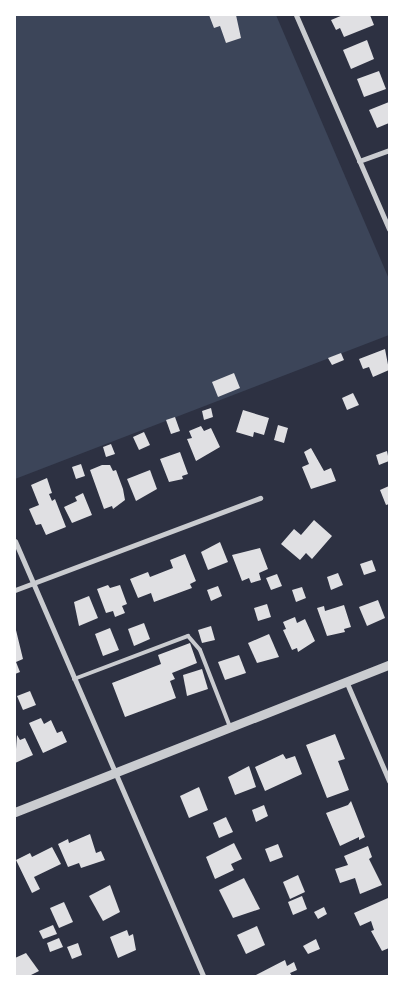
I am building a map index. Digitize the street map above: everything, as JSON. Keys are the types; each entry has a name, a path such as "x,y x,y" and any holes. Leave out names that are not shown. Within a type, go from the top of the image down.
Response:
{"street":[{"path":"296,15 389,229"},
{"path":"359,161 389,150"},
{"path":"15,590 260,498"},
{"path":"15,541 203,976"},
{"path":"15,812 389,664"},
{"path":"346,681 389,781"}],"lane":[{"path":"74,679 188,636 200,650 230,728"}],"shaded area":[{"path":"15,15 276,15 389,279 389,335 15,479"}],"building":[{"path":"209,15 236,15 241,38 226,43 220,26 214,28"},
{"path":"343,15 370,15 374,25 344,37 340,28 336,30 331,20"},
{"path":"367,40 374,59 351,69 343,50"},
{"path":"379,71 386,89 364,97 357,79"},
{"path":"389,102 389,123 377,128 369,110"},
{"path":"385,349 389,370 373,377 369,367 363,369 359,359"},
{"path":"341,353 344,360 332,365 328,358"},
{"path":"234,373 240,388 218,397 212,382"},
{"path":"353,393 359,405 347,410 342,398"},
{"path":"211,408 213,417 204,420 202,411"},
{"path":"243,410 269,418 264,435 254,432 253,437 236,432"},
{"path":"175,417 180,431 171,434 166,420"},
{"path":"278,425 288,428 284,443 274,440"},
{"path":"201,426 204,431 211,428 220,447 196,461 187,439 192,438 189,431"},
{"path":"144,432 150,445 139,450 133,437"},
{"path":"111,444 115,454 106,457 103,447"},
{"path":"311,448 324,471 331,468 336,481 311,489 302,467 309,464 304,452"},
{"path":"387,451 389,461 379,465 376,455"},
{"path":"180,452 188,474 182,476 183,479 169,482 160,459"},
{"path":"81,464 85,476 76,479 72,467"},
{"path":"102,465 110,465 113,471 116,470 123,489 125,500 113,509 112,506 104,509 90,470"},
{"path":"150,470 157,489 136,501 127,479"},
{"path":"47,478 52,493 49,494 52,501 55,499 66,527 46,535 41,524 36,525 29,509 39,505 31,485"},
{"path":"389,486 389,504 386,505 380,490"},
{"path":"83,493 92,515 72,523 64,507 77,501 75,497"},
{"path":"314,520 332,536 312,559 306,553 300,560 281,544 294,529 301,535"},
{"path":"220,542 228,562 208,570 201,552"},
{"path":"260,548 268,569 259,573 261,580 251,583 249,578 242,581 232,555"},
{"path":"185,554 196,581 190,584 192,588 154,602 151,593 138,598 130,579 148,572 150,577 173,568 170,560"},
{"path":"372,560 376,571 364,575 360,564"},
{"path":"338,573 343,585 331,590 327,577"},
{"path":"277,574 282,586 271,590 266,578"},
{"path":"108,585 110,588 120,585 127,604 122,606 125,613 115,617 113,611 106,613 97,589"},
{"path":"218,586 222,596 211,601 207,590"},
{"path":"302,587 306,598 296,602 292,590"},
{"path":"89,596 98,618 79,626 74,602"},
{"path":"378,600 385,618 367,626 359,607"},
{"path":"267,604 271,617 258,621 254,608"},
{"path":"344,605 351,627 344,629 345,632 327,636 317,608 324,606 325,611"},
{"path":"295,617 297,623 305,619 315,641 298,652 297,648 292,650 283,630 286,629 283,622"},
{"path":"144,623 150,639 134,646 128,629"},
{"path":"15,626 23,659 16,662 20,672 15,674"},
{"path":"211,626 215,640 202,643 198,630"},
{"path":"110,628 119,650 103,656 95,634"},
{"path":"269,634 279,657 257,663 248,643"},
{"path":"190,643 197,663 172,673 175,679 170,681 176,698 125,717 112,683 161,664 158,655"},
{"path":"239,655 246,673 225,680 218,662"},
{"path":"202,669 208,689 187,696 183,675"},
{"path":"30,691 36,705 23,710 17,696"},
{"path":"41,718 44,724 51,720 57,733 62,731 67,742 43,753 29,723"},
{"path":"335,734 345,759 338,761 349,790 327,798 306,745"},
{"path":"17,735 20,740 25,738 33,755 15,763"},
{"path":"283,754 286,759 295,756 302,774 265,791 255,767"},
{"path":"249,766 256,787 235,795 228,777"},
{"path":"199,787 208,810 189,818 180,796"},
{"path":"351,801 365,837 359,840 359,837 340,846 326,813 348,805"},
{"path":"264,805 268,816 256,822 252,810"},
{"path":"226,817 233,832 219,838 213,823"},
{"path":"90,834 96,853 101,851 105,860 81,868 79,863 68,867 58,844 68,839 69,843"},
{"path":"234,843 242,859 231,864 234,870 215,879 206,857"},
{"path":"278,844 283,857 270,862 265,849"},
{"path":"368,846 372,857 369,859 382,885 360,894 355,878 340,883 335,869 348,865 344,856"},
{"path":"52,847 61,864 34,877 40,889 32,893 16,860 30,853 32,857"},
{"path":"298,875 305,892 290,899 283,882"},
{"path":"244,878 260,909 233,918 219,890"},
{"path":"110,885 120,912 103,921 89,896"},
{"path":"302,896 307,909 293,915 288,902"},
{"path":"388,898 389,948 382,951 371,931 374,930 371,921 360,926 354,913"},
{"path":"64,902 73,922 59,928 50,908"},
{"path":"324,907 327,914 318,919 314,912"},
{"path":"53,925 57,934 43,939 39,931"},
{"path":"257,926 265,945 246,954 237,935"},
{"path":"127,930 129,936 133,934 136,950 118,958 110,937"},
{"path":"59,938 63,947 50,952 47,943"},
{"path":"316,939 320,949 308,954 303,946"},
{"path":"78,943 82,955 72,959 67,947"},
{"path":"26,953 39,971 29,976 15,976 15,958"},
{"path":"285,960 287,966 294,962 297,970 290,973 292,976 254,976"}]}
